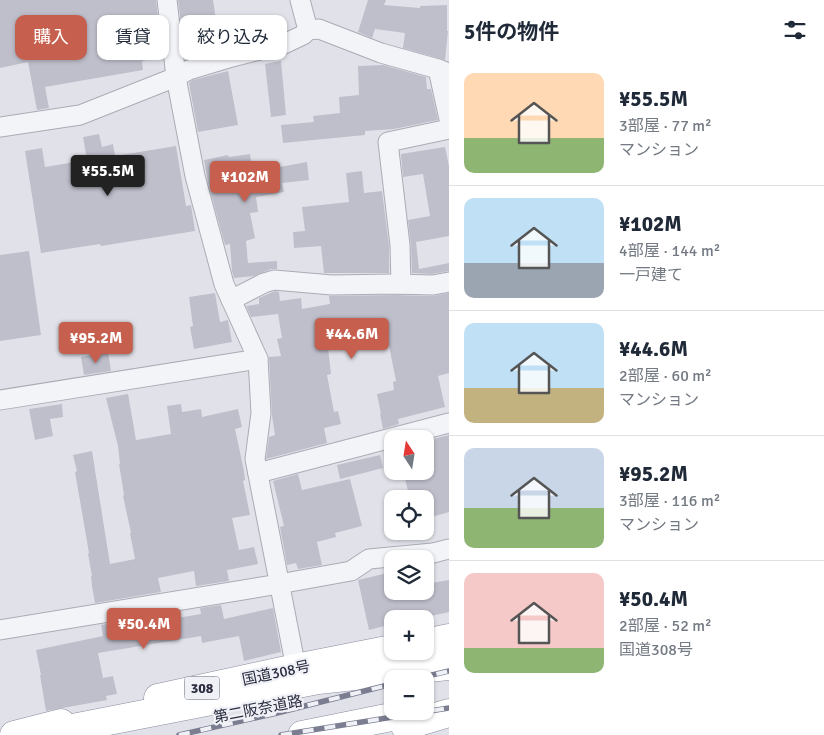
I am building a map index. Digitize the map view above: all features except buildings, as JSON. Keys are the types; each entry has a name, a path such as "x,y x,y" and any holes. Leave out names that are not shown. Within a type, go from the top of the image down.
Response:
{"highway":[{"path":"434,640 449,638"},
{"name":"国道308号","path":"14,735 154,699 384,651"},
{"path":"37,735 318,680 449,666"},
{"path":"434,676 449,673"},
{"name":"第二阪奈道路","path":"123,735 384,684"},
{"path":"434,708 449,706"},
{"path":"372,735 449,713"},
{"path":"302,735 384,719"}],"street":[{"path":"167,0 176,77 195,176 224,284 258,359 261,413 255,459 296,668"},
{"path":"300,0 308,30"},
{"path":"0,128 80,115 190,70 284,44 303,35 308,30 319,29 381,52 446,68 449,119"},
{"path":"401,284 400,245 388,142 449,129"},
{"path":"231,300 274,280 332,285 433,285 449,282"},
{"path":"0,400 258,359"},
{"path":"258,473 449,423"},
{"path":"0,630 279,584 351,571 370,559 433,554 449,549"}],"railway":[{"path":"434,675 449,671"},
{"path":"179,735 384,686"},
{"path":"281,735 449,708"}]}
